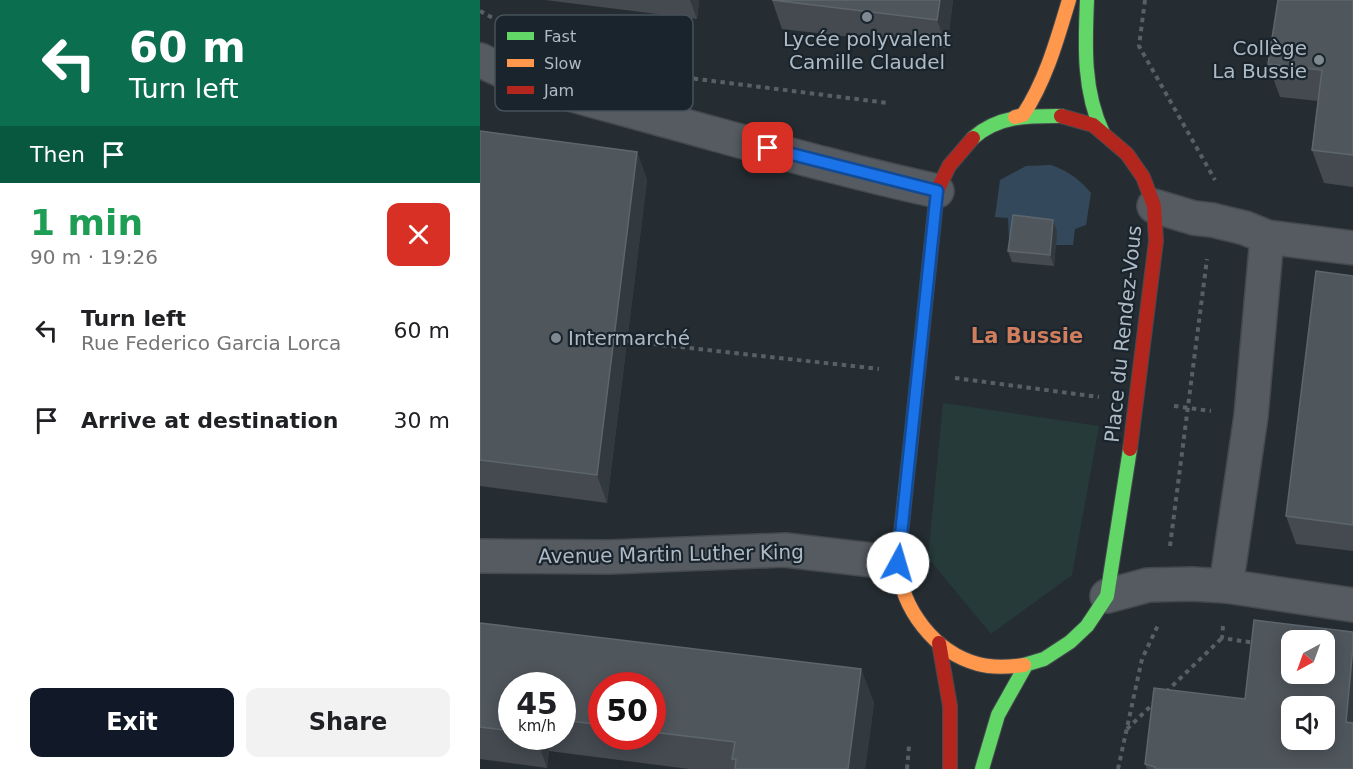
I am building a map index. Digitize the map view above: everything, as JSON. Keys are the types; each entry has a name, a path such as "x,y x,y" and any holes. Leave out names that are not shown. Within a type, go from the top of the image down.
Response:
{"main road":[{"path":"1015,117 1023,115 1034,96 1047,67 1069,0"},
{"path":"1087,0 1085,28 1088,79 1092,110 1103,133"},
{"name":"Place du Rendez-Vous","path":"1060,116 1093,125 1103,133 1136,164 1143,177 1154,206 1156,241 1138,391 1107,596 1087,626 1070,642 1044,659 1026,665 1004,667 978,664 951,652 924,627 903,592 898,563 937,191 945,171 972,139 986,129 1015,117 1060,116"},
{"path":"939,642 949,688 952,720 950,769"},
{"path":"982,769 999,709 1026,665"}],"street":[{"path":"480,60 495,67"},
{"path":"634,111 937,191"},
{"path":"1154,206 1194,218 1245,228 1267,237 1353,248"},
{"path":"1226,586 1251,416 1267,237"},
{"name":"Avenue Martin Luther King","path":"480,556 610,557 786,550 898,563"},
{"path":"1107,596 1148,585 1226,586 1353,605"}],"path":[{"path":"1145,0 1139,46 1216,181 1214,190"},
{"path":"480,12 495,20"},
{"path":"693,78 888,103"},
{"path":"1170,549 1206,264"},
{"path":"627,341 883,369"},
{"path":"950,378 1108,398"},
{"path":"1118,769 1142,659 1162,616"},
{"path":"1166,692 1222,638"},
{"path":"1125,731 1158,700"},
{"path":"907,769 909,738"}],"green space":[{"path":"943,403 1099,426 1072,575 991,634 928,558"}],"water":[{"path":"1051,165 1073,176 1091,193 1086,225 1075,229 1073,245 1056,245 1057,231 1009,239 1008,218 995,217 1000,180 1026,166"}],"building":[{"path":"772,0 940,0 937,20"},
{"name":"Collège La Bussie","path":"1278,0 1353,0 1353,155 1312,150 1322,70 1268,64"},
{"path":"480,131 637,152 597,475 480,460"},
{"path":"1013,215 1053,220 1050,255 1008,251"},
{"path":"1316,271 1353,276 1353,525 1286,516"},
{"path":"1254,620 1353,632 1346,722 1353,723 1353,769 1155,769 1145,764 1154,688 1245,699"},
{"path":"480,623 861,669 848,769 735,769 736,759 732,759 735,742 666,734 666,672 588,672 588,723 576,722 576,672 498,672 498,729 480,727"}],"traffic: fast":[{"path":"1087,0 1086,51 1089,85 1096,117 1103,133"},
{"path":"973,138 993,125 1015,118 1061,116"},
{"path":"1024,665 1044,659 1070,642 1087,626 1107,596 1130,449"},
{"path":"982,769 998,715 1026,665"}],"traffic: slow":[{"path":"1015,117 1023,115 1038,88 1069,0"},
{"path":"909,459 898,561 901,581 913,612 934,639 962,658 989,666 1024,665"}],"traffic: jam":[{"path":"1061,116 1093,125 1127,154 1143,177 1154,206 1156,241 1130,449"},
{"path":"909,459 937,191 949,166 973,138"},
{"path":"939,643 950,706 950,769"}],"place":[{"name":"Lycée polyvalent Camille Claudel","path":"867,17"},
{"name":"Collège La Bussie","path":"1319,60"},
{"name":"Intermarché","path":"556,338"}],"district":[{"name":"La Bussie","path":"1027,336"}],"route":[{"path":"768,148 937,191 898,563"}]}
